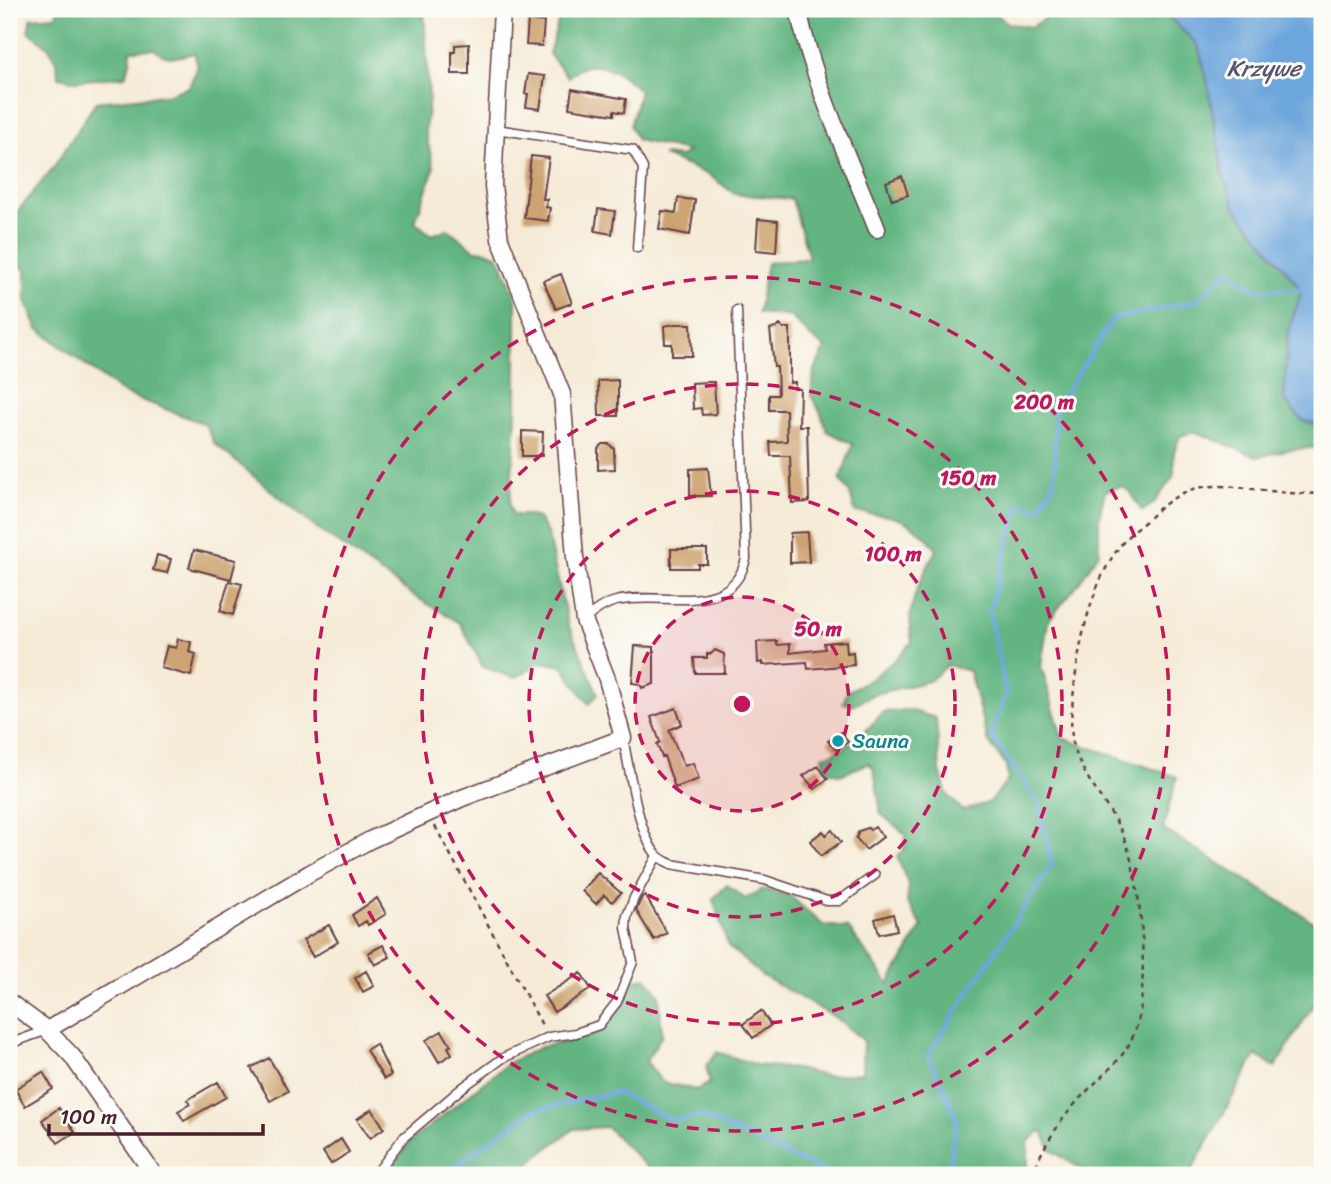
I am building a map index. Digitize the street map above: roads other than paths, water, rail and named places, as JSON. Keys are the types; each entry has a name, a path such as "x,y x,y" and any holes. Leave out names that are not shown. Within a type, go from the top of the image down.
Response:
{"street":[{"path":"47,1030 370,839 462,799 623,738 607,678 584,620 575,557 562,394 500,239 493,186 502,9"},
{"path":"798,9 822,93 877,229"},
{"path":"9,1002 47,1030 72,1056 154,1175"}],"lane":[{"path":"496,129 632,150 643,168 637,248"},
{"path":"584,620 598,608 613,601 642,597 698,598 730,590 738,582 746,559 737,310"},
{"path":"623,738 641,820 648,843 657,856 683,868 765,880 827,901 839,901 875,875"},
{"path":"374,1175 403,1138 462,1088 503,1058 549,1037 599,1026 617,1002 633,962 626,916 657,856"},
{"path":"9,1044 47,1030"}],"water":[{"name":"Krzywe","path":"1165,9 1322,9 1322,426 1302,420 1284,400 1288,331 1302,290 1235,207 1224,179 1207,80 1198,45 1170,18"}],"waterway":[{"path":"940,1175 948,1174 957,1118 928,1055 1052,865 1039,803 991,735 1006,694 989,611 1019,505 1040,508 1055,480 1055,410 1113,319 1196,301 1227,271 1255,289 1302,290"},
{"path":"446,1175 531,1111 617,1092 671,1120 701,1116 832,1175"}],"place":[{"name":"Sauna","path":"838,741"}]}
